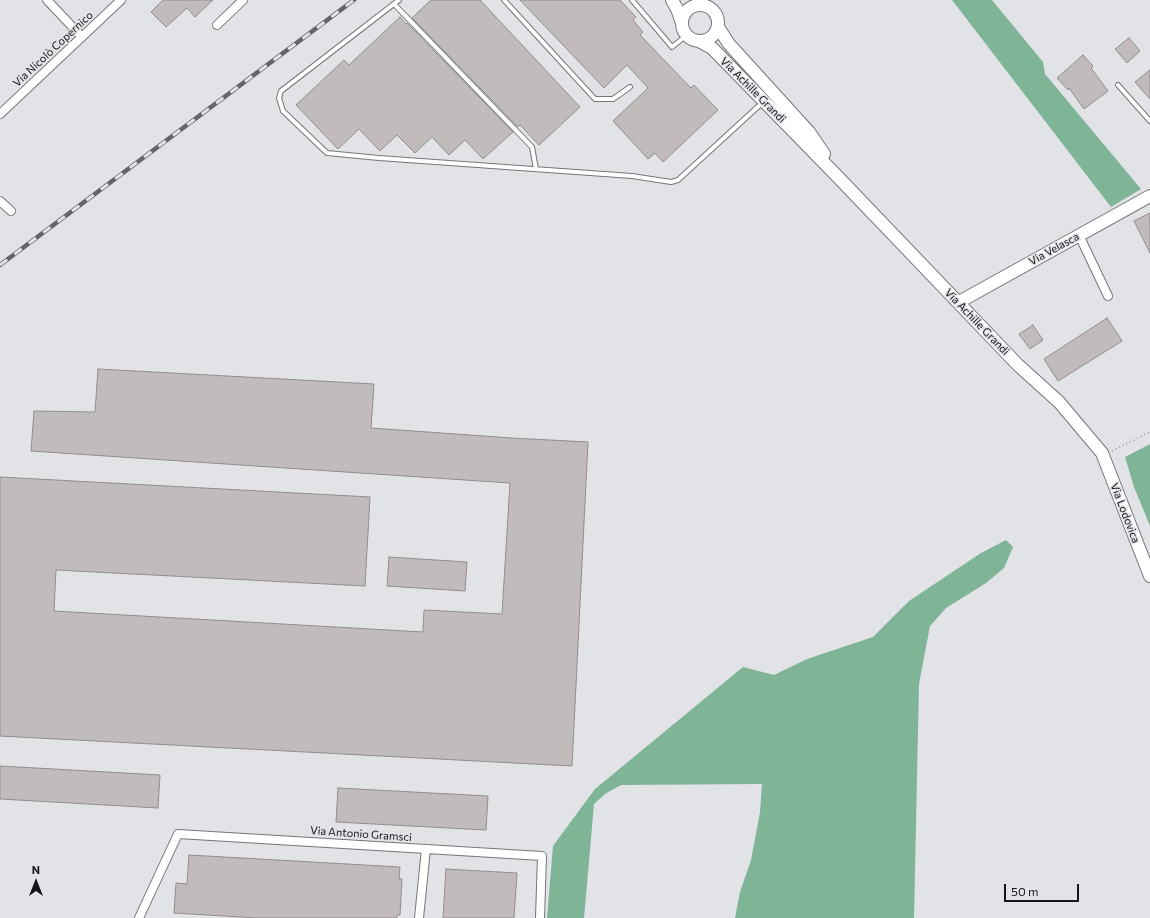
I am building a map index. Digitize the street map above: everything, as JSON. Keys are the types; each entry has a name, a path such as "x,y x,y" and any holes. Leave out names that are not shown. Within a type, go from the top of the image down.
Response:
{"street":[{"path":"47,0 82,37"},
{"name":"Via Nicolò Copernico","path":"0,114 121,0"},
{"path":"672,0 677,9 683,30 687,36"},
{"name":"Via Achille Grandi","path":"678,0 696,5 702,5 712,9 718,18 718,27 728,44 809,132 837,176"},
{"path":"217,25 241,1"},
{"path":"682,23 685,13 691,7 696,5"},
{"path":"700,41 711,38 718,27"},
{"name":"Via Achille Grandi","path":"687,36 712,48 959,302 1018,365 1059,402 1102,453 1110,472"},
{"name":"Via Velasca","path":"959,302 1150,196"},
{"path":"0,201 11,211"},
{"path":"1079,235 1108,296"},
{"name":"Via Lodovica","path":"1110,472 1150,576"},
{"name":"Via Antonio Gramsci","path":"139,918 178,834 542,856 540,918"},
{"path":"418,918 426,849"}],"lane":[{"path":"399,0 281,91 279,98 284,111 327,153 632,176 671,182 678,180 764,101"},
{"path":"504,0 595,99 613,99 630,87"},
{"path":"632,0 672,47 687,36"},
{"path":"394,4 532,147 536,169"},
{"path":"1118,85 1150,121"}],"path":[{"path":"1109,452 1150,432"}],"green space":[{"path":"952,0 992,0 1043,62 1045,74 1141,189 1111,207"},
{"path":"1150,444 1150,526 1134,487 1125,457"},
{"path":"1006,540 1013,547 1004,568 986,583 946,608 930,626 919,684 914,918 735,918 740,892 751,860 760,812 762,784 621,785 605,794 594,804 584,918 547,918 553,846 595,789 743,667 774,675 807,659 873,637 909,601 981,553"}],"building":[{"path":"163,0 213,0 195,17 187,8 166,27 151,12"},
{"path":"431,0 480,0 580,107 539,145 520,125 518,127 412,18"},
{"path":"520,0 620,0 636,17 633,20 643,32 640,35 691,88 694,85 718,110 663,162 655,153 648,159 613,121 648,88 627,65 604,88"},
{"path":"400,17 513,132 483,159 465,140 449,155 432,137 415,153 397,135 380,151 359,129 338,149 296,105 344,60 349,65"},
{"path":"1129,38 1140,51 1127,63 1115,49"},
{"path":"1083,55 1093,66 1091,68 1108,91 1084,109 1069,88 1068,90 1057,78"},
{"path":"1150,70 1150,99 1135,82"},
{"path":"1150,213 1150,253 1134,221"},
{"path":"1107,318 1122,341 1058,381 1044,359"},
{"path":"1033,325 1043,340 1030,349 1019,334"},
{"path":"98,369 374,384 371,428 588,442 572,766 0,736 0,477 370,497 365,586 56,570 54,611 423,632 424,610 502,614 510,483 31,451 34,411 95,412"},
{"path":"389,557 467,562 465,591 387,586"},
{"path":"0,766 160,775 158,808 0,799"},
{"path":"338,788 488,796 486,830 336,822"},
{"path":"189,855 400,867 399,879 402,879 400,915 397,915 397,918 257,918 174,913 176,883 187,884"},
{"path":"446,869 517,873 514,918 443,918"}],"railway":[{"path":"0,265 354,0"}]}
